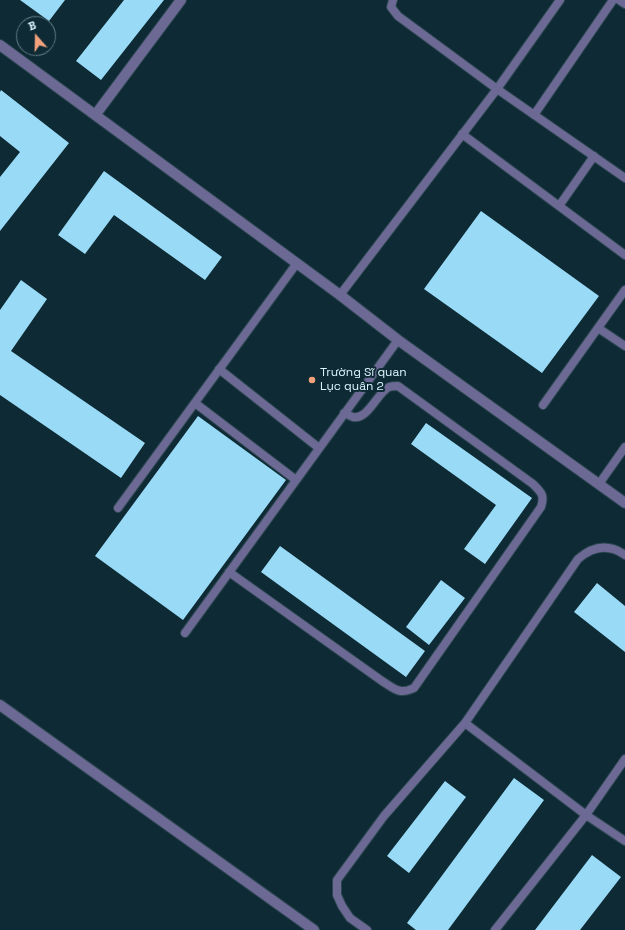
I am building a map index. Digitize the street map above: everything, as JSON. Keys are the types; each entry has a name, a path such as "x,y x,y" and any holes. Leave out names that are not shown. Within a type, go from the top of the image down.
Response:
{"street":[{"path":"96,114 181,0"},
{"path":"0,45 96,114 340,295 398,340 625,503"},
{"path":"0,705 314,930"}],"lane":[{"path":"393,0 391,7 398,16 497,89 625,178"},
{"path":"340,295 497,89 560,0"},
{"path":"534,115 612,0"},
{"path":"619,0 625,4"},
{"path":"462,134 625,255"},
{"path":"559,206 594,156"},
{"path":"118,508 297,263"},
{"path":"543,405 625,290"},
{"path":"598,328 625,346"},
{"path":"185,634 398,340"},
{"path":"219,369 319,448"},
{"path":"229,572 382,681 398,691 407,691 414,688 541,507 544,499 541,492 532,484 398,386 390,386 364,414 359,417 353,417 344,413"},
{"path":"195,403 296,480"},
{"path":"599,484 625,447"},
{"path":"367,930 350,918 342,906 337,895 337,880 384,816 465,723 578,560 587,552 601,547 619,551 625,555"},
{"path":"465,723 586,815 625,841"},
{"path":"495,930 586,815 625,759"}],"building":[{"path":"20,0 65,0 53,16 42,16"},
{"path":"124,0 164,0 101,80 76,61"},
{"path":"1,90 69,143 0,231 0,177 20,152 0,136"},
{"path":"104,171 222,257 205,280 114,215 85,254 58,235"},
{"path":"481,211 599,296 542,373 424,289"},
{"path":"21,280 47,299 11,351 145,443 121,478 0,395 0,310"},
{"path":"198,416 286,480 183,620 95,556"},
{"path":"426,423 532,498 485,564 464,549 496,505 411,444"},
{"path":"280,546 425,651 406,677 261,572"},
{"path":"441,580 465,598 429,645 406,627"},
{"path":"597,583 625,606 625,652 574,612"},
{"path":"514,778 544,800 448,930 416,930 407,923"},
{"path":"445,781 466,797 409,873 387,856"},
{"path":"592,855 621,877 580,930 535,930"}],"place":[{"name":"Trường Sĩ quan Lục quân 2","path":"312,380"}]}
